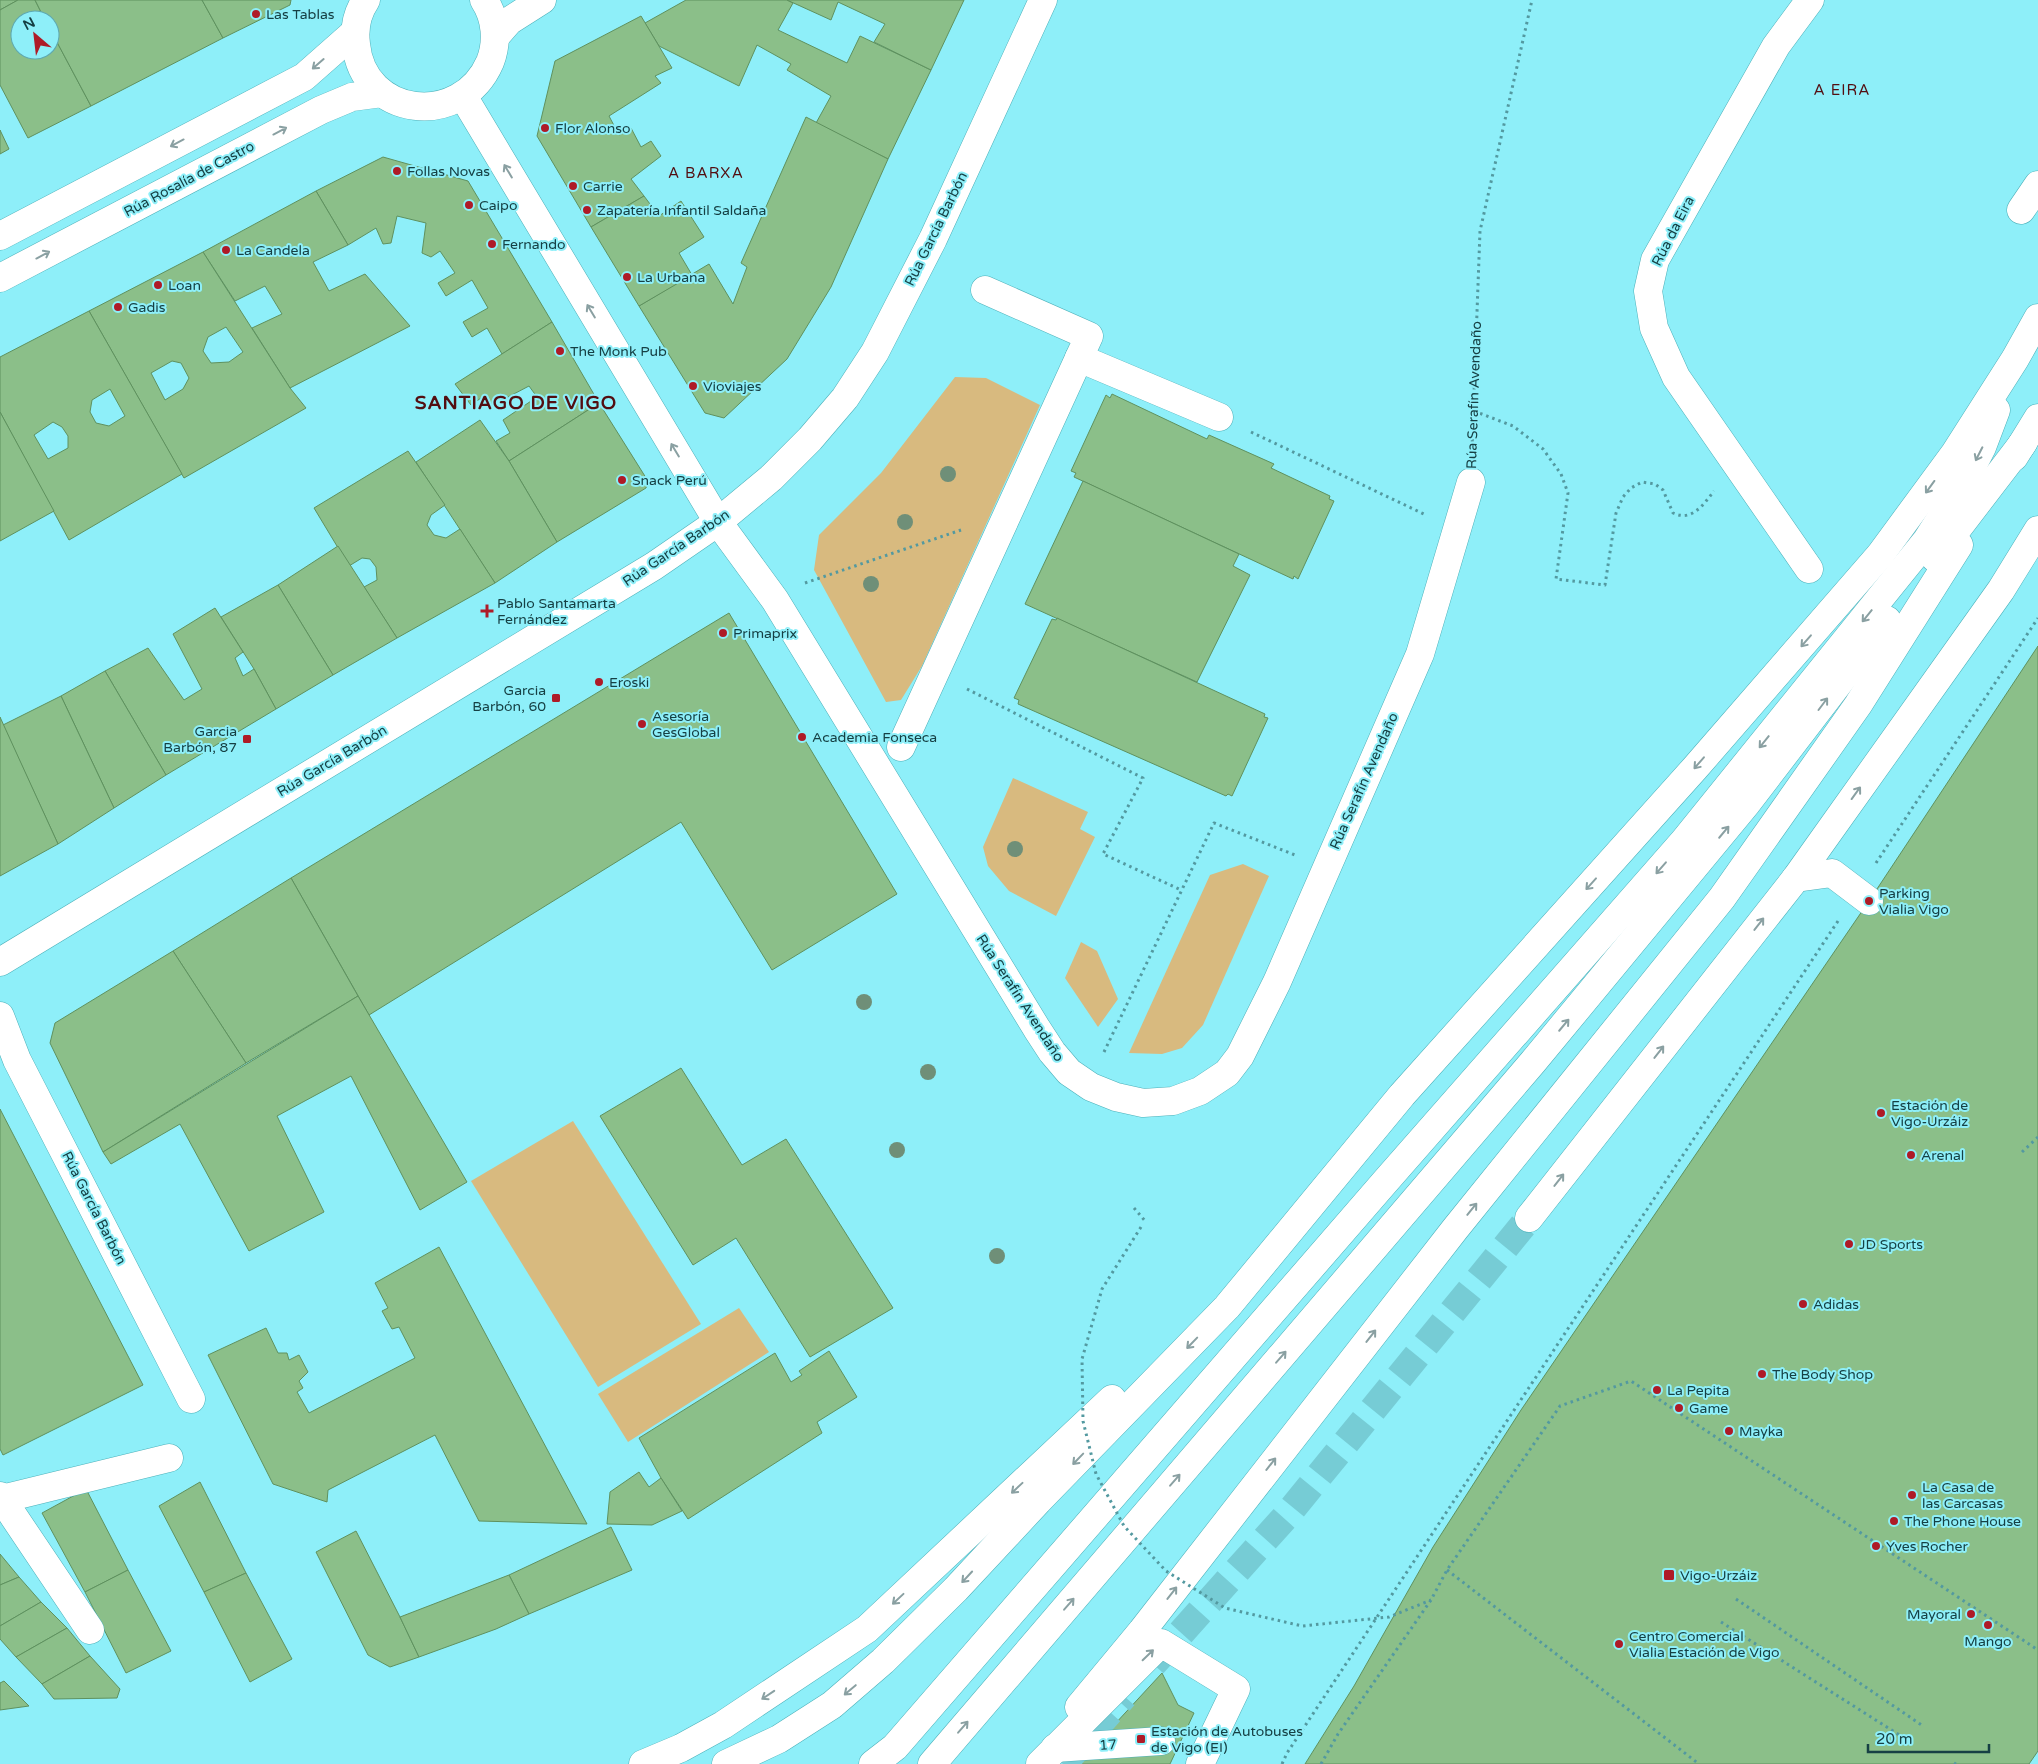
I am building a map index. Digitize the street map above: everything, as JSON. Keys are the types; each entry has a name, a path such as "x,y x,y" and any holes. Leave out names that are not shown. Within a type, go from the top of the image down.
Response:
{"main road":[{"path":"366,0 360,10 355,32 357,56 366,77 382,94 404,104 426,108 449,103 470,92 485,74 494,53 496,36 489,8 484,0"},
{"path":"496,36 509,22 542,0"},
{"name":"Rúa García Barbón","path":"0,962 654,566 718,522 771,478 810,439 845,398 875,352 933,239 1043,0"},
{"name":"Rúa da Eira","path":"1809,568 1676,377 1654,328 1648,291 1655,260 1776,46 1810,0"},
{"path":"0,236 304,77 355,32"},
{"name":"Rúa Rosalía de Castro","path":"0,278 321,110 352,97 382,94"},
{"name":"Rúa Serafín Avendaño","path":"463,96 718,522 775,600 1052,1052 1069,1072 1091,1087 1116,1097 1143,1103 1173,1101 1200,1091 1227,1073 1240,1056 1273,990 1420,654 1471,482"},
{"path":"2021,210 2038,185"},
{"path":"901,747 1089,336 985,290"},
{"path":"726,1764 779,1739 825,1710 884,1661 956,1589 1038,1500 1227,1307 1402,1095 1688,775 1880,555 1955,453 2015,359 2038,318"},
{"path":"1079,358 1219,417"},
{"path":"873,1764 895,1747 1371,1198 1595,944 1684,841 1882,598 1927,540 1965,480 1982,447 2015,359"},
{"path":"1079,1708 1142,1631 1455,1229 1722,898 1858,706 2038,418"},
{"path":"932,1764 1540,1055 1747,803 2023,443"},
{"path":"1529,1218 1796,878 2001,590 2038,530"},
{"path":"1830,830 1832,873"},
{"path":"1796,878 1832,873 1863,896"},
{"name":"Rúa García Barbón","path":"0,1016 18,1060 191,1399"},
{"path":"643,1764 681,1748 723,1725 867,1629 1104,1407 1349,1160"},
{"path":"90,1630 1,1498 169,1458"},
{"path":"1048,1756 1161,1643 1236,1689 1200,1764"},
{"name":"17","path":"1048,1756 1161,1741"}],"path":[{"name":"Rúa Serafín Avendaño","path":"1471,482 1480,231 1532,0"},
{"path":"1474,411 1513,426 1543,449 1561,474 1568,493 1556,579 1605,584 1616,513 1623,497 1631,488 1642,482 1655,484 1662,490 1672,513 1679,516 1688,516 1702,506 1737,464"},
{"path":"1219,417 1433,518"},
{"path":"800,585 969,527"},
{"path":"1282,1764 1292,1745 1863,896 2038,618"},
{"path":"935,673 1143,778 1103,854 1181,890"},
{"path":"1104,1052 1214,823 1298,856"},
{"path":"2022,1152 2038,1137"},
{"path":"1134,1208 1146,1222"},
{"path":"1141,1227 1102,1288 1082,1359 1083,1421 1096,1474 1124,1526 1166,1572 1226,1608 1302,1626 1389,1617 1431,1600"},
{"path":"1321,1764 1338,1734 1431,1600 1448,1570 1560,1406 1631,1381 2038,1650"},
{"path":"1448,1570 1699,1764"},
{"path":"1736,1599 1923,1726"},
{"path":"1721,1622 1912,1743"}],"shaded area":[{"path":"955,377 986,378 1040,405 922,666 901,700 886,702 814,570 819,535 881,473"},
{"path":"1013,778 1088,812 1080,829 1095,837 1056,916 1009,891 988,866 983,847"},
{"path":"1243,864 1269,876 1203,1025 1182,1048 1162,1054 1129,1053 1210,875"},
{"path":"1081,942 1097,951 1118,999 1098,1027 1065,978"},
{"path":"573,1121 701,1324 598,1387 471,1181"},
{"path":"739,1308 769,1352 628,1442 598,1394"}],"building":[{"path":"0,0 18,0 0,10"},
{"path":"18,0 35,0 40,10 10,10 10,60 60,60 60,48 91,106 28,138 0,85 0,10"},
{"path":"35,0 202,0 223,38 91,106 60,48 60,10 40,10"},
{"path":"202,0 291,0 290,5 223,38"},
{"path":"686,0 787,0 793,3 778,30 847,63 860,36 931,70 888,159 816,123 831,96 787,70 791,64 757,45 739,86 659,46 645,23"},
{"path":"787,0 964,0 931,70 874,42 885,24 838,2 831,20"},
{"path":"641,16 672,68 655,76 661,83 609,116 619,135 631,128 641,147 651,141 661,156 631,179 644,196 591,227 537,136 555,61"},
{"path":"806,117 888,159 831,287 787,359 724,418 705,413 639,306 709,264 733,304 747,267 741,263"},
{"path":"0,130 9,149 0,154"},
{"path":"383,157 468,181 552,322 502,354 487,328 472,337 463,322 488,308 472,280 446,296 438,283 455,273 440,251 431,257 422,253 426,223 397,216 391,243 383,244 376,228 348,245 316,191"},
{"path":"316,191 348,245 313,262 329,291 365,274 410,326 290,388 252,328 282,314 265,286 235,301 203,252"},
{"path":"644,196 659,216 681,201 704,237 679,253 692,275 639,306 591,227"},
{"path":"203,252 290,388 306,408 184,478 89,311","holes":["226,327 243,352 229,362 211,363 203,351 208,337","172,361 181,363 189,378 183,389 165,400 151,373"]},
{"path":"89,311 182,474 69,540 0,412 0,357","holes":["110,389 125,416 109,426 96,423 90,412 92,400","53,422 62,427 68,436 68,448 48,459 34,435"]},
{"path":"552,322 599,403 509,461 496,441 510,433 503,420 537,397 529,386 491,406 484,396 471,405 455,384"},
{"path":"1112,394 1207,439 1209,435 1274,464 1271,468 1330,496 1329,499 1334,501 1298,579 1294,576 1293,579 1074,477 1076,473 1071,471 1106,395 1110,398"},
{"path":"599,403 648,481 646,488 557,542 509,461"},
{"path":"0,412 54,511 0,541"},
{"path":"480,420 509,461 557,542 495,583 416,462"},
{"path":"408,451 445,505 431,515 427,525 434,535 446,538 460,529 495,583 397,638 364,587 377,580 376,567 370,559 362,558 349,566 314,508"},
{"path":"1083,481 1239,554 1233,566 1250,575 1197,682 1025,604"},
{"path":"338,546 397,638 333,675 278,585"},
{"path":"278,585 333,675 276,709 254,669 221,617"},
{"path":"215,608 243,652 235,658 243,676 254,669 276,709 166,775 105,671 148,648 184,700 202,689 173,634"},
{"path":"729,613 897,894 772,970 681,822 369,1015 291,878"},
{"path":"1057,618 1265,714 1264,717 1268,718 1232,796 1228,794 1226,796 1018,704 1019,700 1014,698 1052,619 1056,620"},
{"name":"Estación de Vigo-Urzáiz","path":"2038,646 2038,1751 2029,1764 1305,1764 1354,1686 1433,1547 1521,1410 1869,901"},
{"path":"105,671 166,775 114,808 61,696"},
{"path":"61,696 114,808 58,844 3,725"},
{"path":"0,717 58,844 0,876"},
{"path":"291,878 358,996 246,1063 173,951"},
{"path":"173,951 246,1063 103,1152 50,1043 55,1023"},
{"path":"358,996 467,1182 420,1210 351,1076 277,1116 324,1212 249,1251 180,1124 111,1164 103,1152"},
{"path":"681,1068 742,1165 786,1139 893,1308 810,1357 736,1238 693,1265 600,1116"},
{"path":"0,1109 143,1385 3,1455 0,1449"},
{"path":"439,1247 587,1524 479,1521 435,1435 328,1490 327,1502 273,1484 208,1355 266,1328 278,1353 287,1353 289,1360 299,1355 308,1372 299,1381 303,1388 297,1392 309,1413 415,1358 399,1327 392,1329 382,1311 388,1308 375,1283"},
{"path":"829,1351 857,1397 817,1422 822,1433 688,1519 661,1478 639,1438 775,1353 791,1382 802,1375 799,1371"},
{"path":"639,1472 649,1487 661,1478 682,1511 652,1525 607,1524 610,1492"},
{"path":"200,1482 246,1573 204,1592 159,1506"},
{"path":"86,1489 128,1570 85,1592 42,1513"},
{"path":"611,1527 632,1570 529,1614 509,1575"},
{"path":"356,1531 419,1657 390,1667 368,1655 316,1552"},
{"path":"0,1554 19,1577 0,1585"},
{"path":"128,1570 171,1651 126,1673 85,1592"},
{"path":"246,1573 292,1659 250,1682 204,1592"},
{"path":"509,1575 529,1614 496,1629 419,1657 400,1617"},
{"path":"19,1577 41,1602 0,1626 0,1585"},
{"path":"41,1602 67,1628 16,1657 0,1639 0,1626"},
{"path":"67,1628 90,1656 42,1684 16,1657"},
{"path":"90,1656 120,1689 117,1698 54,1699 42,1684"},
{"name":"Estación de Autobuses de Vigo (EI)","path":"1162,1673 1178,1705 1194,1713 1170,1764 1078,1764"},
{"path":"4,1681 29,1706 0,1710 0,1683"}],"tunnel":[{"path":"1153,1664 1287,1515 1529,1218"},
{"path":"1063,1764 1124,1696"}],"place":[{"name":"Las Tablas","path":"256,14"},
{"name":"Flor Alonso","path":"545,128"},
{"name":"Follas Novas","path":"397,171"},
{"name":"Carrie","path":"573,186"},
{"name":"Caipo","path":"469,205"},
{"name":"Zapatería Infantil Saldaña","path":"587,210"},
{"name":"Fernando","path":"492,244"},
{"name":"La Candela","path":"226,250"},
{"name":"La Urbana","path":"627,277"},
{"name":"Loan","path":"158,285"},
{"name":"Gadis","path":"118,307"},
{"name":"The Monk Pub","path":"560,351"},
{"name":"Vioviajes","path":"693,386"},
{"name":"Snack Perú","path":"622,480"},
{"name":"Pablo Santamarta Fernández","path":"487,611"},
{"name":"Primaprix","path":"723,633"},
{"name":"Eroski","path":"599,682"},
{"name":"Garcia Barbón, 60","path":"556,698"},
{"name":"Asesoría GesGlobal","path":"642,724"},
{"name":"Academia Fonseca","path":"802,737"},
{"name":"Garcia Barbón, 87","path":"247,739"},
{"name":"Parking Vialia Vigo","path":"1869,901"},
{"name":"Estación de Vigo-Urzáiz","path":"1881,1113"},
{"name":"Arenal","path":"1911,1155"},
{"name":"JD Sports","path":"1849,1244"},
{"name":"Adidas","path":"1803,1304"},
{"name":"The Body Shop","path":"1762,1374"},
{"name":"La Pepita","path":"1657,1390"},
{"name":"Game","path":"1679,1408"},
{"name":"Mayka","path":"1729,1431"},
{"name":"La Casa de las Carcasas","path":"1912,1495"},
{"name":"The Phone House","path":"1894,1521"},
{"name":"Yves Rocher","path":"1876,1546"},
{"name":"Vigo-Urzáiz","path":"1669,1575"},
{"name":"Mayoral","path":"1971,1614"},
{"name":"Mango","path":"1988,1625"},
{"name":"Centro Comercial Vialia Estación de Vigo","path":"1619,1644"},
{"name":"Estación de Autobuses de Vigo (EI)","path":"1141,1739"}],"district":[{"name":"A EIRA","path":"1842,90"},
{"name":"A BARXA","path":"706,173"},
{"name":"SANTIAGO DE VIGO","path":"516,403"}]}
